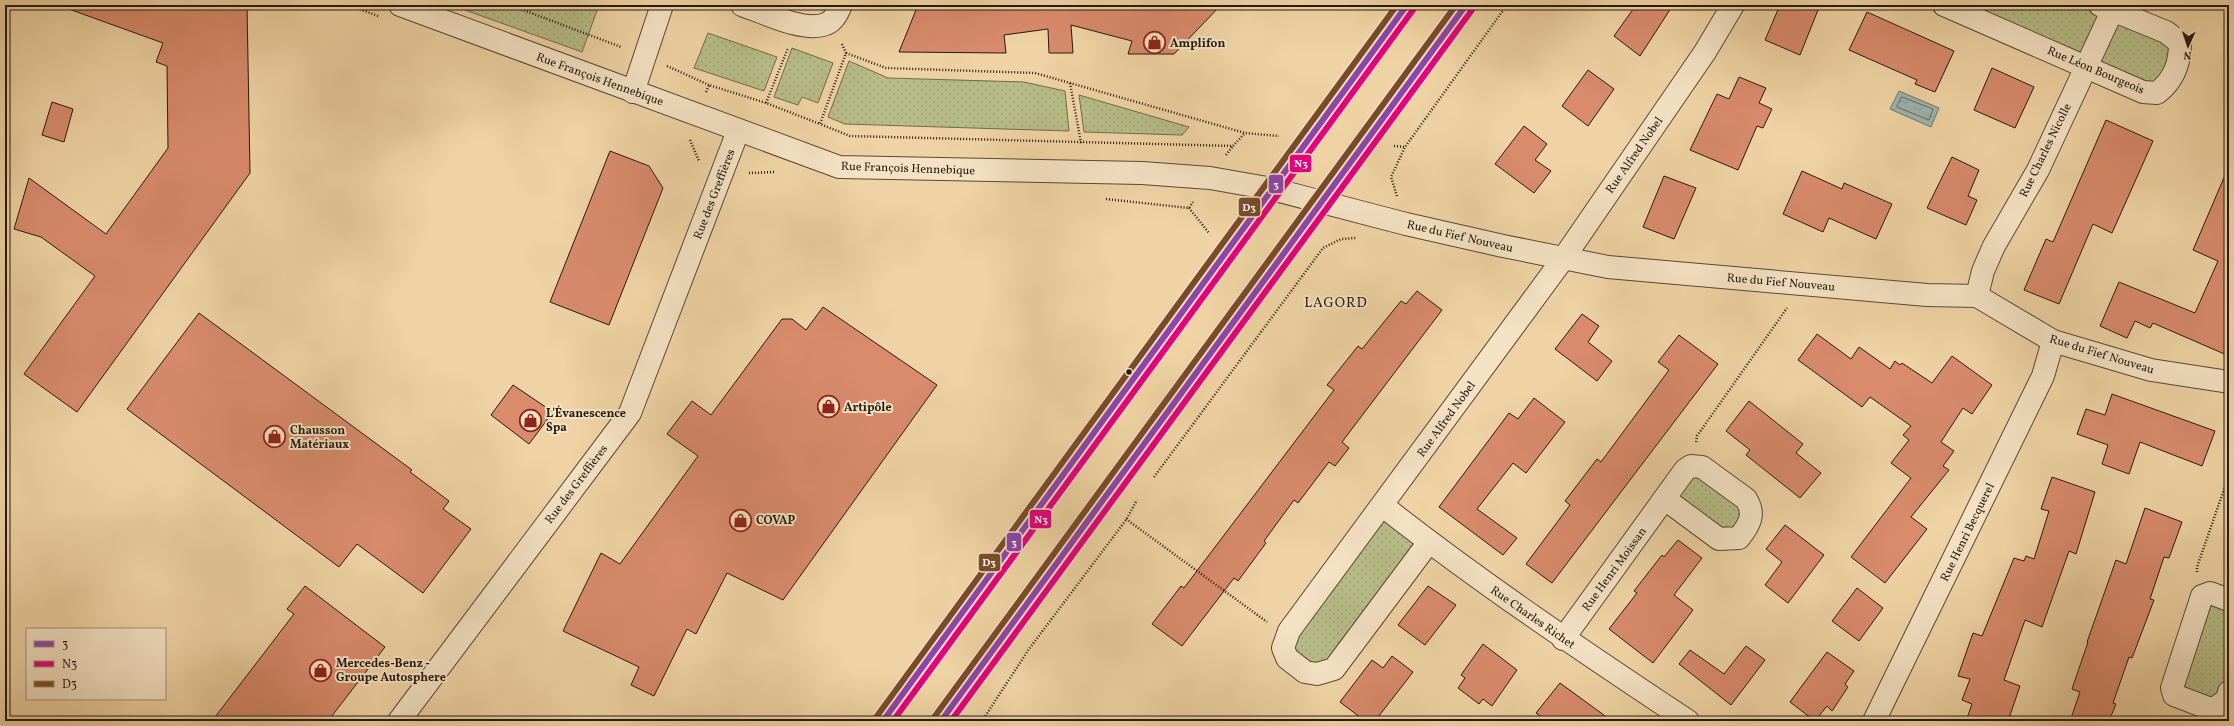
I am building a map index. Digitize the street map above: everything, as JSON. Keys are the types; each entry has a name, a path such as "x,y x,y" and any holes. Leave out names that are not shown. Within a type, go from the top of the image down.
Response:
{"main road":[{"path":"883,721 1407,5"},
{"path":"941,721 1466,5"}],"street":[{"name":"Rue François Hennebique","path":"400,5 839,167 1142,173 1210,178 1272,189 1322,202"},
{"path":"633,92 662,5"},
{"path":"742,5 797,24 814,27 837,13"},
{"name":"Rue Alfred Nobel","path":"1429,542 1334,669 1317,674 1305,672 1287,658 1283,648 1289,631 1383,506 1563,259 1705,52 1733,5"},
{"name":"Rue Léon Bourgeois","path":"1944,5 2143,92 2156,93 2169,84 2180,57 2180,43 2166,32 2110,7"},
{"name":"Rue Charles Nicolle","path":"1978,296 1984,271 1994,246 2038,170 2110,7"},
{"name":"Rue des Greffières","path":"399,721 630,413 738,131"},
{"name":"Rue du Fief Nouveau","path":"1322,202 1387,219 1563,259 1608,266 1927,295 1978,296 2053,342 2151,370 2229,382"},
{"name":"Rue Henri Becquerel","path":"1874,721 2043,376 2053,342"},
{"path":"1665,498 1719,540 1739,538 1750,523 1752,516 1751,507 1746,499 1702,467 1691,466"},
{"name":"Rue Henri Moissan","path":"1563,639 1684,470 1691,466"},
{"name":"Rue Charles Richet","path":"1383,506 1429,542 1563,639 1688,721"},
{"path":"2229,600 2210,593 2202,596 2172,688 2174,695 2182,700 2221,713 2229,692"}],"path":[{"path":"510,5 645,56 709,85"},
{"path":"1150,482 1323,248 1341,239 1371,237 1387,219 1397,195 1391,176 1405,147 1506,5"},
{"path":"837,13 846,53 820,124 850,136 1233,146 1245,133 1035,72 886,68 846,53"},
{"path":"766,103 791,41"},
{"path":"1070,83 1081,143"},
{"path":"1691,466 1697,436 1804,284"},
{"path":"2202,596 2197,567 2229,475"},
{"path":"982,721 1028,649 1126,520 1141,494"},
{"path":"1102,501 1287,637"}],"green space":[{"path":"451,5 599,5 582,52"},
{"path":"1944,5 2100,5 2180,43 2157,93"},
{"path":"708,33 777,57 764,91 694,68"},
{"path":"792,48 833,63 818,103 802,97 798,105 774,97"},
{"path":"849,61 888,78 1024,82 1065,91 1069,131 845,124 828,117"},
{"path":"1079,95 1189,127 1182,135 1084,132"},
{"path":"1685,470 1746,499 1739,538 1665,499"},
{"path":"1383,506 1429,542 1334,669 1305,672 1287,637"},
{"path":"2229,600 2229,692 2227,700 2174,695 2198,604"}],"water":[{"path":"1899,91 1939,108 1931,127 1890,109"}],"building":[{"path":"67,5 247,5 250,173 77,412 24,374 95,276 41,237 14,229 29,178 106,234 168,148 167,66 156,62 163,43 66,8"},
{"path":"918,5 1221,5 1174,54 1128,54 1132,41 1071,25 1073,53 1049,53 1048,29 1004,35 1006,53 899,52"},
{"path":"1636,5 1673,5 1640,56 1614,36"},
{"path":"1780,5 1820,5 1800,55 1765,40"},
{"path":"1867,12 1954,51 1935,92 1915,84 1917,80 1849,50"},
{"path":"1992,68 2034,87 2015,128 1974,110"},
{"path":"1588,70 1614,89 1588,126 1562,106"},
{"path":"1739,77 1766,88 1759,103 1772,109 1763,128 1757,126 1738,170 1690,150 1717,94 1729,99"},
{"path":"52,102 73,109 64,142 42,135"},
{"path":"2106,120 2153,141 2112,233 2093,224 2059,304 2024,290 2046,239 2053,242"},
{"path":"1524,126 1547,144 1535,160 1551,171 1534,193 1495,164"},
{"path":"610,151 649,166 663,188 609,325 550,302"},
{"path":"1952,157 1979,170 1968,196 1977,200 1966,225 1927,208"},
{"path":"2229,166 2229,356 2153,323 2150,328 2135,321 2127,338 2100,326 2119,282 2195,313 2218,261 2193,250"},
{"path":"1802,171 1842,189 1844,183 1892,204 1876,239 1829,218 1823,232 1783,214"},
{"path":"1664,176 1696,188 1674,239 1643,227"},
{"path":"1417,291 1442,310 1342,442 1349,448 1335,466 1329,462 1298,503 1294,500 1264,541 1266,543 1238,581 1234,578 1182,646 1152,624 1181,586 1184,588 1334,390 1327,385 1358,346 1362,349 1401,301 1406,304"},
{"path":"823,307 937,385 783,600 727,573 696,634 687,629 654,696 631,685 639,667 563,631 601,553 620,564 698,456 667,434 692,401 711,415 782,319 792,319 806,330"},
{"path":"199,313 412,470 410,472 449,501 443,509 471,529 423,593 357,544 339,567 127,409"},
{"path":"1582,314 1599,326 1588,342 1612,361 1597,381 1555,349"},
{"path":"1817,334 1851,359 1859,347 1890,369 1895,361 1900,365 1902,363 1932,383 1952,356 1992,385 1972,414 1963,408 1941,442 1954,451 1943,466 1949,470 1911,517 1927,529 1885,583 1851,557 1911,478 1891,463 1909,440 1903,435 1911,426 1870,397 1862,407 1798,360"},
{"path":"1679,335 1718,364 1552,583 1526,564 1570,505 1565,501 1597,459 1601,462 1669,370 1658,362"},
{"path":"513,385 553,412 529,444 491,415"},
{"path":"2112,394 2215,431 2202,466 2140,442 2129,474 2102,464 2108,445 2077,434 2086,409 2105,415"},
{"path":"1534,398 1565,422 1526,473 1513,463 1477,509 1517,538 1503,555 1439,507 1509,413 1518,419"},
{"path":"1749,401 1803,444 1796,453 1821,473 1800,498 1746,455 1750,450 1726,431"},
{"path":"2052,477 2095,492 2076,554 2069,551 2042,627 2025,620 2004,680 2020,686 2008,721 1966,721 1972,704 1962,700 1970,679 1958,676 1973,633 1982,636 2014,558 2024,561 2026,556 2034,559 2049,511 2041,509"},
{"path":"2145,508 2182,522 2169,558 2164,557 2150,599 2154,600 2132,658 2129,657 2113,703 2116,704 2109,721 2070,721 2080,692 2072,689 2087,642 2116,560 2126,564"},
{"path":"1785,525 1824,555 1788,603 1765,585 1782,562 1766,549"},
{"path":"1678,540 1702,558 1674,595 1693,610 1653,663 1609,629 1637,593 1634,591 1662,555 1664,557"},
{"path":"305,586 385,647 328,721 212,721 294,614 287,609"},
{"path":"1428,586 1456,605 1425,645 1398,625"},
{"path":"1857,588 1883,608 1859,641 1832,621"},
{"path":"1483,644 1517,670 1492,706 1483,699 1479,704 1458,688 1465,678 1461,675"},
{"path":"1746,646 1765,660 1731,705 1679,664 1690,650 1724,674"},
{"path":"1827,652 1854,671 1845,684 1848,687 1832,711 1827,706 1815,721 1790,702"},
{"path":"1392,656 1413,672 1375,721 1365,721 1340,702 1372,660 1383,668"},
{"path":"1560,683 1612,721 1547,721 1536,713"}],"transit line":[{"name":"D3","path":"877,716 1397,5"},
{"name":"3","path":"883,721 1407,5"},
{"name":"D3","path":"935,716 1456,5"},
{"name":"3","path":"941,721 1466,5"},
{"name":"N3","path":"893,721 1413,10"},
{"name":"N3","path":"951,721 1472,10"}],"place":[{"name":"Amplifon","path":"1154,43"},
{"name":"Artipôle","path":"829,407"},
{"name":"L'Évanescence Spa","path":"530,420"},
{"name":"Chausson Matériaux","path":"275,437"},
{"name":"COVAP","path":"741,520"},
{"name":"Mercedes-Benz - Groupe Autosphere","path":"321,670"}],"district":[{"name":"LAGORD","path":"1336,302"}]}
